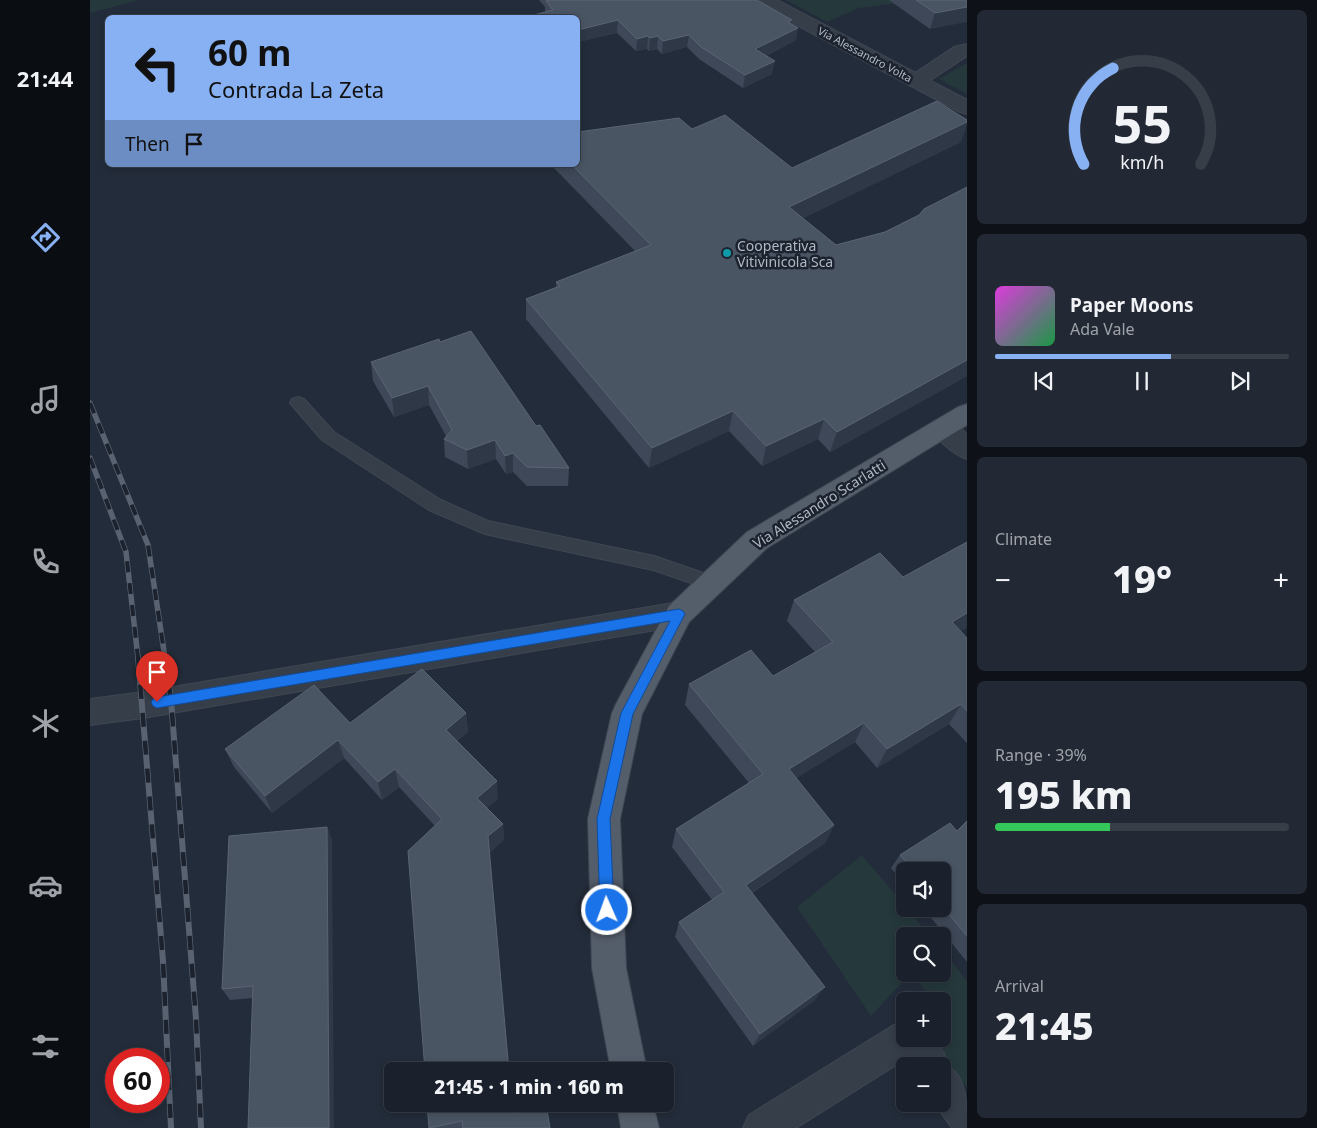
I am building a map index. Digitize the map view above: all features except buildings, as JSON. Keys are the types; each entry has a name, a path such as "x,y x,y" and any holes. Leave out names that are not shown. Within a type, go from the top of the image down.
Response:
{"main road":[{"name":"Via Alessandro Scarlatti","path":"627,1062 608,968 604,819 627,713 679,614 757,540 955,420"},
{"path":"637,1112 640,1128"}],"street":[{"name":"Via Alessandro Volta","path":"764,0 967,108"},
{"path":"916,81 961,51 967,50"},
{"path":"955,420 967,449"},
{"path":"90,712 143,705 679,614"},
{"path":"762,1128 896,1045"},
{"path":"951,1095 967,1117"}],"lane":[{"path":"298,403 328,436 435,505 468,520 485,527 654,563 712,583"}],"shaded area":[{"path":"90,0 139,0 90,13"},
{"path":"786,0 924,0 859,8 827,22"},
{"path":"967,63 967,94 939,79"},
{"path":"862,855 896,895 896,917 914,917 922,927 896,927 896,982 903,982 871,1016 797,907"},
{"path":"951,961 967,981 967,1088 951,1066 951,1057 944,1057 937,1047 951,1047 951,992 926,992 919,982 951,982"}],"railway":[{"path":"90,403 148,545 165,658"},
{"path":"90,458 126,552 138,658"},
{"path":"138,657 163,961 171,1128"},
{"path":"165,657 171,700 196,1019 201,1128"}],"place":[{"name":"Cooperativa Vitivinicola Sca","path":"727,253"}],"route":[{"path":"157,702 679,614 627,713 604,819 607,910"}]}
